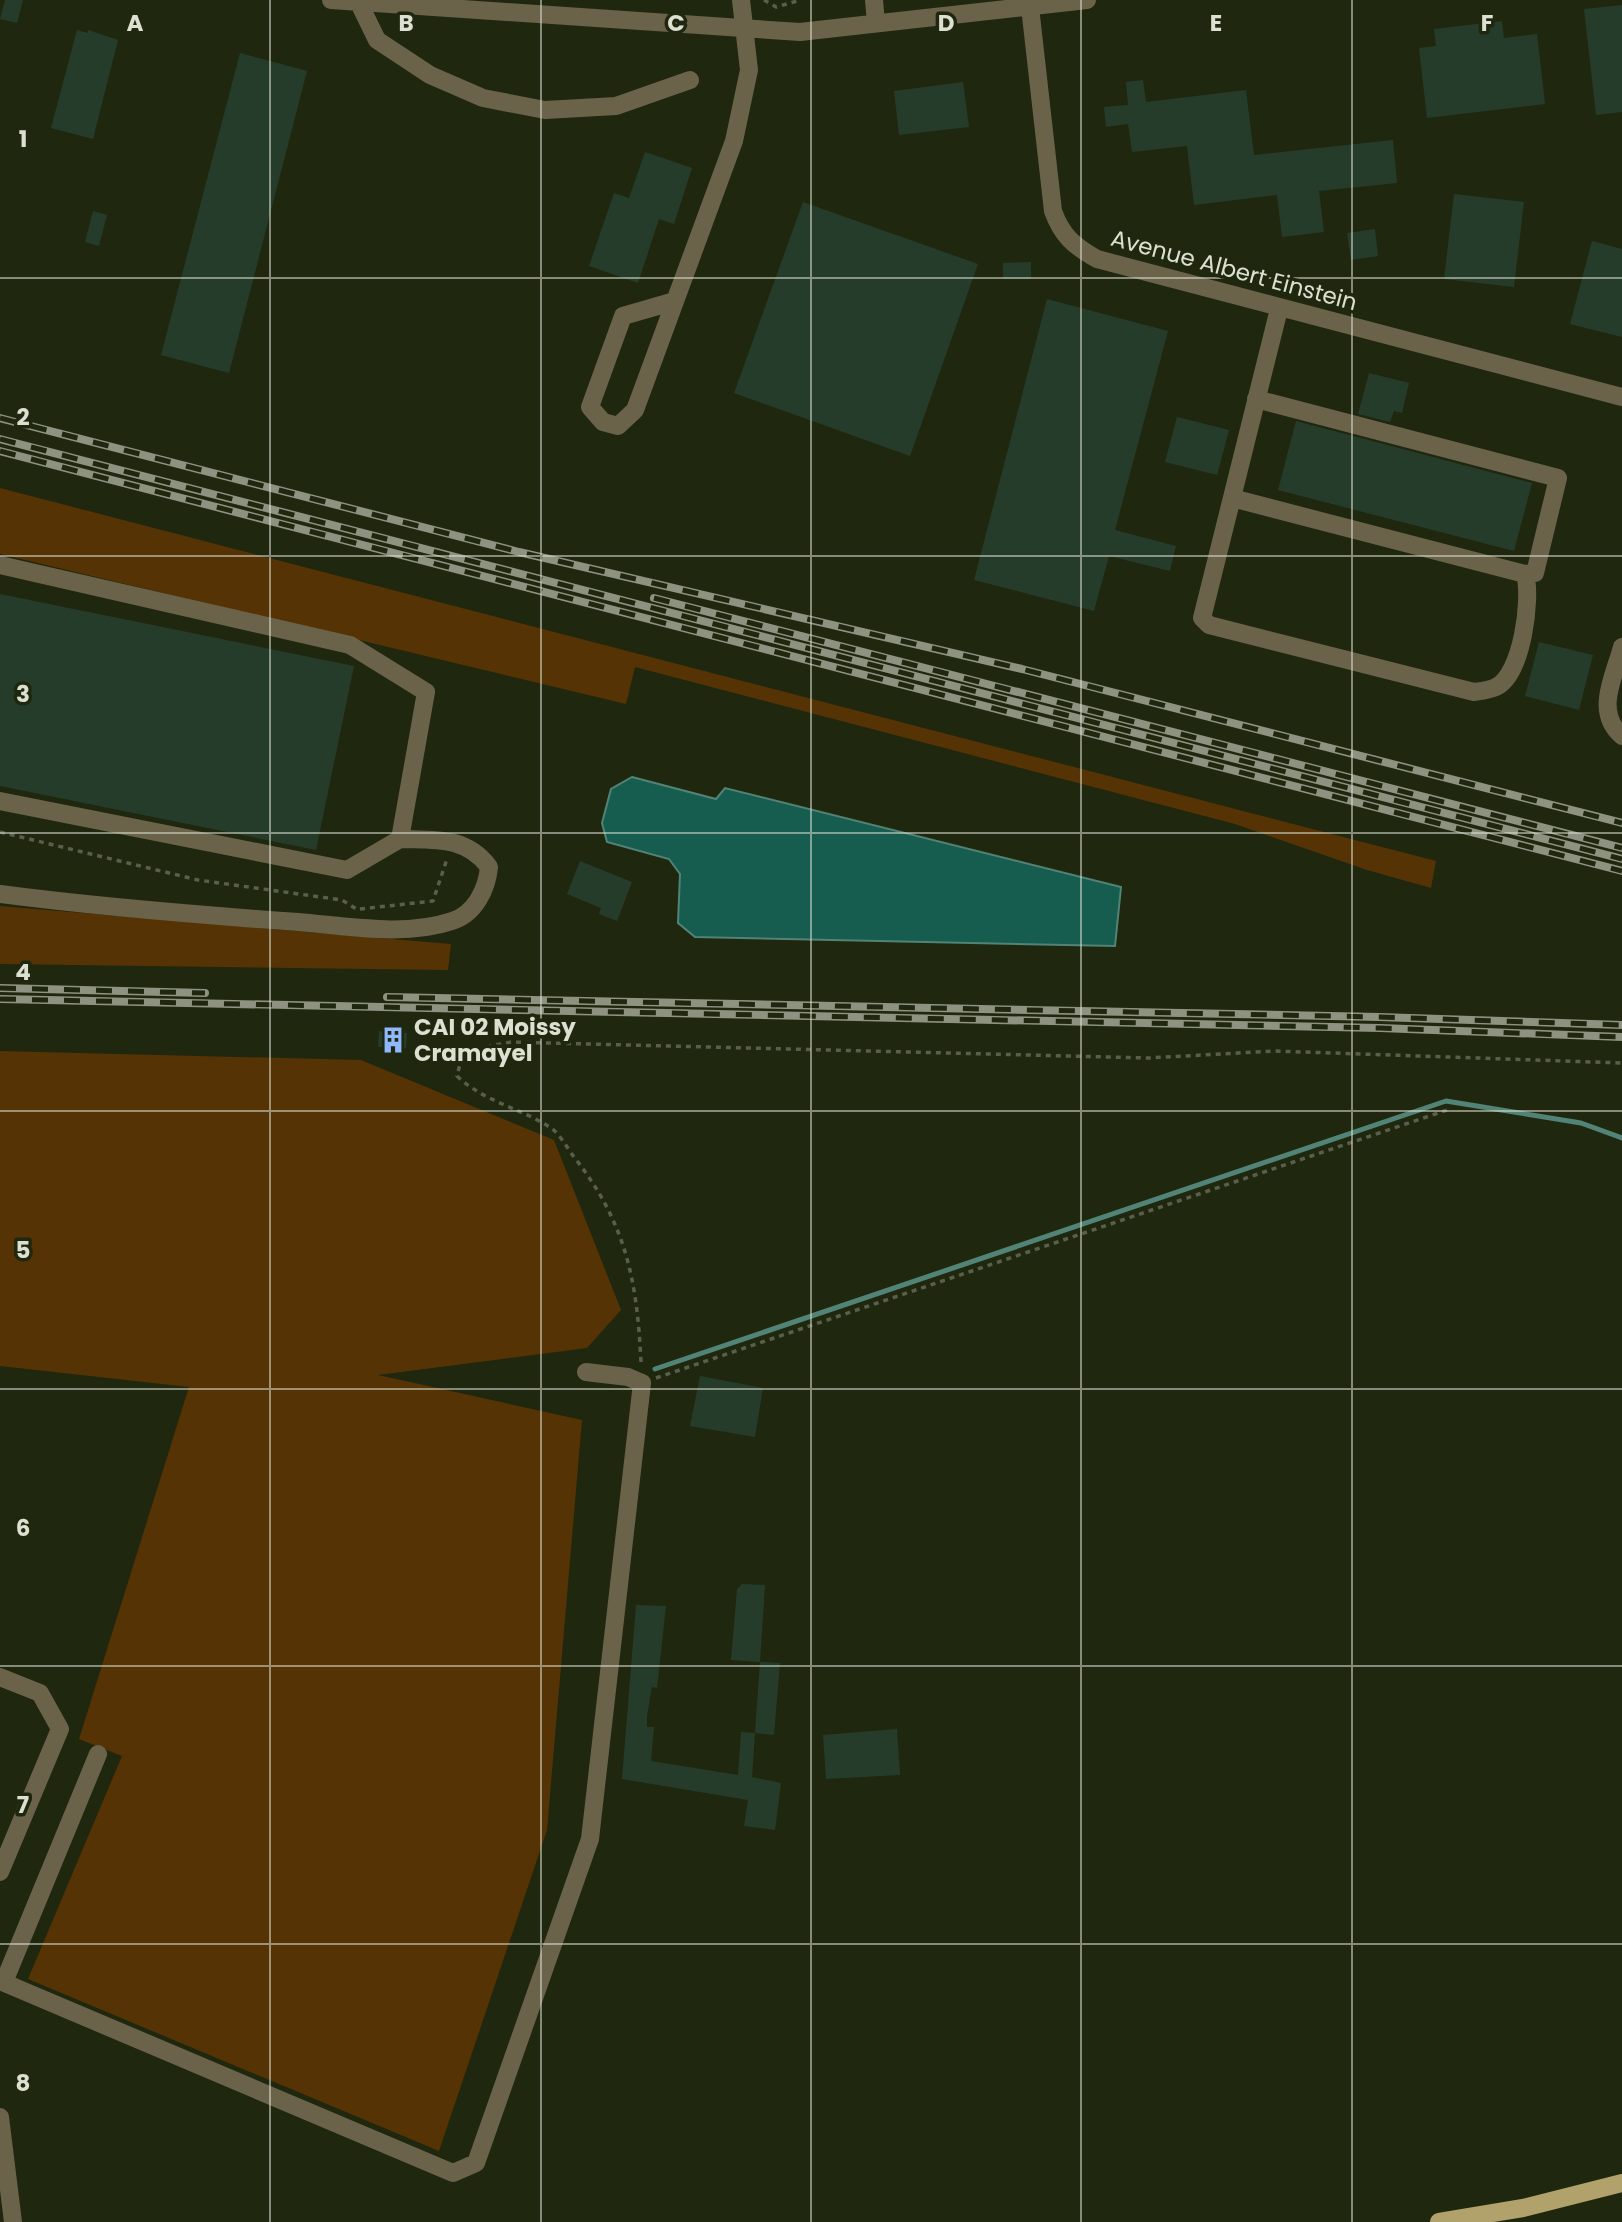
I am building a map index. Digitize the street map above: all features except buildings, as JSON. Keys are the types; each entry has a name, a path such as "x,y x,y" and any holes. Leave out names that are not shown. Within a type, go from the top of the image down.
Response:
{"main road":[{"path":"1439,2222 1522,2208 1622,2183"}],"street":[{"path":"331,0 614,9 744,28 800,32 876,23 942,8 1001,5 1030,7 1087,0"},
{"path":"675,301 623,316 590,407 603,422 618,426 635,410 734,141 750,70 741,0"},
{"path":"874,0 876,23"},
{"path":"358,1 377,40 430,75 483,98 545,110 616,106 690,80"},
{"name":"Avenue Albert Einstein","path":"1030,7 1053,211 1061,231 1076,248 1097,259 1279,309 1622,397"},
{"path":"1279,309 1202,618 1209,625 1474,692 1497,687 1510,674 1528,615 1530,590 1525,574"},
{"path":"1232,498 1525,574 1535,573 1558,478 1256,399"},
{"path":"0,565 350,645 426,692 400,839"},
{"path":"1622,647 1606,704 1608,718 1622,736"},
{"path":"0,801 347,870 400,839 452,840 473,850 489,867 488,880 475,904 454,921 411,928 192,915 0,894"},
{"path":"98,1754 2,1982 453,2173 476,2163 590,1839 642,1383 628,1377 586,1372"},
{"path":"0,1677 40,1693 60,1729 0,1872"},
{"path":"0,2117 13,2222"}],"path":[{"path":"764,0 776,7 797,1"},
{"path":"0,831 198,880 342,900 357,909 368,927"},
{"path":"357,909 433,901 452,840"},
{"path":"1447,1110 642,1383 638,1308 624,1241 593,1181 552,1129 474,1091 457,1076 461,1060 473,1053 511,1042 1160,1059 1274,1051 1622,1063"}],"shaded area":[{"path":"0,488 1436,861 1431,888 1367,870 1235,824 635,667 626,704 0,554"},
{"path":"0,906 451,944 448,970 0,964"},
{"path":"0,1051 361,1060 554,1140 621,1310 587,1348 378,1375 582,1420 547,1830 439,2151 28,1979 122,1756 79,1739 189,1387 0,1366"}],"water":[{"path":"632,777 716,799 725,788 1121,887 1115,946 695,937 678,923 680,874 669,859 607,842 602,823 611,789"}],"waterway":[{"path":"655,1369 1446,1101 1581,1123 1622,1138"}],"railway":[{"path":"0,418 519,552 1022,669 1622,823"},
{"path":"0,439 1622,859"},
{"path":"0,451 1622,871"},
{"path":"654,598 1622,848"},
{"path":"0,988 205,993"},
{"path":"387,997 1379,1017 1622,1025"},
{"path":"0,999 1380,1028 1622,1037"}],"place":[{"name":"CAI 02 Moissy Cramayel","path":"393,1040"}]}
